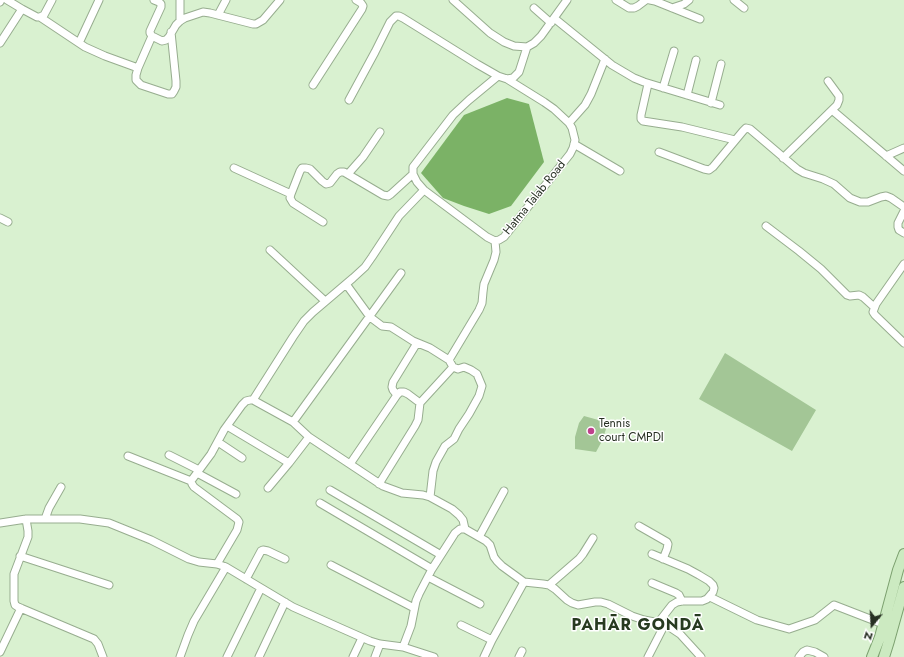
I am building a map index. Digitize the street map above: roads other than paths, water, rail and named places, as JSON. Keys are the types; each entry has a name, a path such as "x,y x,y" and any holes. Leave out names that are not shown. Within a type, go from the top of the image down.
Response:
{"main road":[{"path":"872,657 904,554"},
{"path":"884,657 904,587"}],"street":[{"path":"7,0 15,2 22,9 37,17 40,17 94,52 138,68"},
{"path":"40,17 44,15 52,0"},
{"path":"78,43 99,0"},
{"path":"154,0 159,2 161,7 150,31 152,36 138,68 136,80 141,85 168,94 172,94 176,87 171,32"},
{"path":"180,0 180,21"},
{"path":"218,15 226,0"},
{"path":"313,85 362,9 363,6 356,0"},
{"path":"457,1 490,33 504,42 514,46 527,46 534,43 541,36 567,0"},
{"path":"616,0 629,8 634,8 646,0"},
{"path":"650,0 700,20"},
{"path":"672,8 684,4 689,0"},
{"path":"734,0 744,8"},
{"path":"152,36 162,41 166,40 180,21 203,12 256,24 264,20 276,1"},
{"path":"534,8 634,78 648,84 720,105"},
{"path":"0,43 22,9"},
{"path":"349,100 376,52 390,22 396,16 403,18 498,76 513,78 519,72 527,46"},
{"path":"663,88 674,51"},
{"path":"569,123 585,105 605,59"},
{"path":"686,95 696,60"},
{"path":"711,103 722,64"},
{"path":"323,222 293,203 290,198 302,168 310,169 326,184 330,183 340,172 344,172 388,196 412,174 413,167 417,161 453,115 498,76"},
{"path":"507,78 544,102 569,123 574,135 574,144 620,172"},
{"path":"783,158 837,105 839,96 828,81"},
{"path":"648,84 640,115 643,121 682,127 735,140"},
{"path":"832,110 904,171"},
{"path":"659,152 709,170 746,128 753,130 797,169 834,184 850,198 860,202 868,202 886,196 904,207"},
{"path":"348,174 363,157 380,132"},
{"name":"Hatma Talab Road","path":"412,174 424,190 487,237 495,241 504,237 570,154 574,144"},
{"path":"886,156 904,148"},
{"path":"234,168 291,194"},
{"path":"253,400 304,321 365,267 399,216 424,190"},
{"path":"904,211 898,223 899,230 904,233"},
{"path":"0,218 8,222"},
{"path":"766,226 800,251 821,269 847,295 859,295 874,307"},
{"path":"448,360 482,303 484,284 496,252 495,241"},
{"path":"270,250 325,302"},
{"path":"904,264 874,307 873,312 904,343"},
{"path":"293,422 401,274"},
{"path":"346,284 370,317 382,326 391,326 417,343 430,348 448,360 452,367"},
{"path":"397,394 393,390 393,382 417,343"},
{"path":"379,484 415,426 418,420 420,403 452,367"},
{"path":"430,497 433,471 436,462 445,446 454,439 458,429 469,414 479,396 482,386 477,374 471,370 464,367 452,367"},
{"path":"350,464 397,394 404,392 420,403"},
{"path":"191,481 211,454 224,430 246,401 253,400 293,422 309,437 379,484 402,493 430,497 452,509 463,520 466,529"},
{"path":"227,426 289,463"},
{"path":"268,488 309,437"},
{"path":"218,442 242,458"},
{"path":"169,454 236,494"},
{"path":"128,456 191,481 194,487 237,519 239,522 237,530 217,564"},
{"path":"46,519 61,486"},
{"path":"330,490 441,555"},
{"path":"479,537 504,491"},
{"path":"320,503 432,569"},
{"path":"26,519 28,537 15,569 14,601 16,605 94,639 98,644 103,657"},
{"path":"0,523 26,519 80,519 109,523 151,540 189,559 226,567 306,613 362,638 380,644 403,647 410,654 434,657"},
{"path":"639,526 667,542 667,549 663,559"},
{"path":"403,647 411,626 418,594 455,533 460,529 466,529 486,541 490,545 497,561 524,582 549,586 555,589 567,600 578,605 601,602 632,616 662,624 680,634 701,657"},
{"path":"549,586 579,559 593,538"},
{"path":"246,579 260,551 268,551 285,559"},
{"path":"648,657 672,605 682,601 707,600 714,588 713,584 709,581 688,569 652,554"},
{"path":"20,556 109,585"},
{"path":"331,566 414,608"},
{"path":"180,657 194,621 226,567"},
{"path":"428,577 480,604"},
{"path":"484,657 524,582"},
{"path":"652,583 676,593 682,601"},
{"path":"227,657 261,588"},
{"path":"710,597 757,620 789,629 815,620 834,605 883,624"},
{"path":"260,657 285,602"},
{"path":"0,652 21,608"},
{"path":"461,625 492,640"},
{"path":"353,657 362,638"},
{"path":"375,657 380,644"},
{"path":"799,657 807,650 816,652 824,657"}],"place":[{"name":"Tennis court CMPDI","path":"591,431"}],"district":[{"name":"PAHĀR GONDĀ","path":"638,626"}]}
